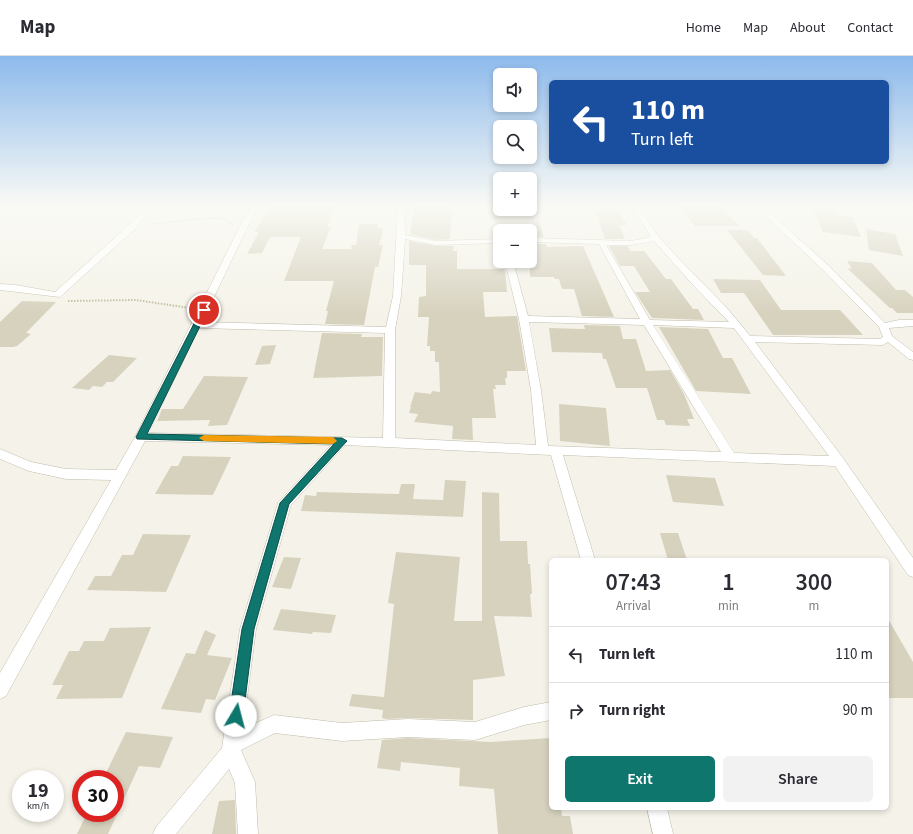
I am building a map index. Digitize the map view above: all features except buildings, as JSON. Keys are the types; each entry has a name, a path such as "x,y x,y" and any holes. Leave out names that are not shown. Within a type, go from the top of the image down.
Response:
{"street":[{"path":"0,287 16,288 57,295 116,241"},
{"path":"0,690 141,437 238,241"},
{"path":"389,442 390,330 397,296 401,241"},
{"path":"428,241 436,243 483,241"},
{"path":"576,241 631,243 639,241"},
{"path":"659,241 697,284 737,325 839,461 913,570"},
{"path":"797,241 825,267 883,326 888,336 913,357"},
{"path":"601,242 647,323 730,457"},
{"path":"511,268 524,319 536,390 542,450"},
{"path":"524,319 737,325"},
{"path":"883,326 899,323 913,323"},
{"path":"197,325 390,330"},
{"path":"747,339 883,342 888,336"},
{"path":"141,437 389,442 556,451 839,461"},
{"path":"248,834 245,782 231,748 248,629 285,503 342,441"},
{"path":"556,451 587,558"},
{"path":"0,454 29,466 66,474 119,475"},
{"path":"163,834 231,748 274,724 342,732 408,728 475,731 524,716 549,710"},
{"path":"657,810 663,834"}],"path":[{"path":"57,295 67,301 136,300 204,310"}],"slow traffic":[{"path":"204,438 333,441"}],"route":[{"path":"204,310 141,437 342,441 285,503 248,629 236,716"}]}
